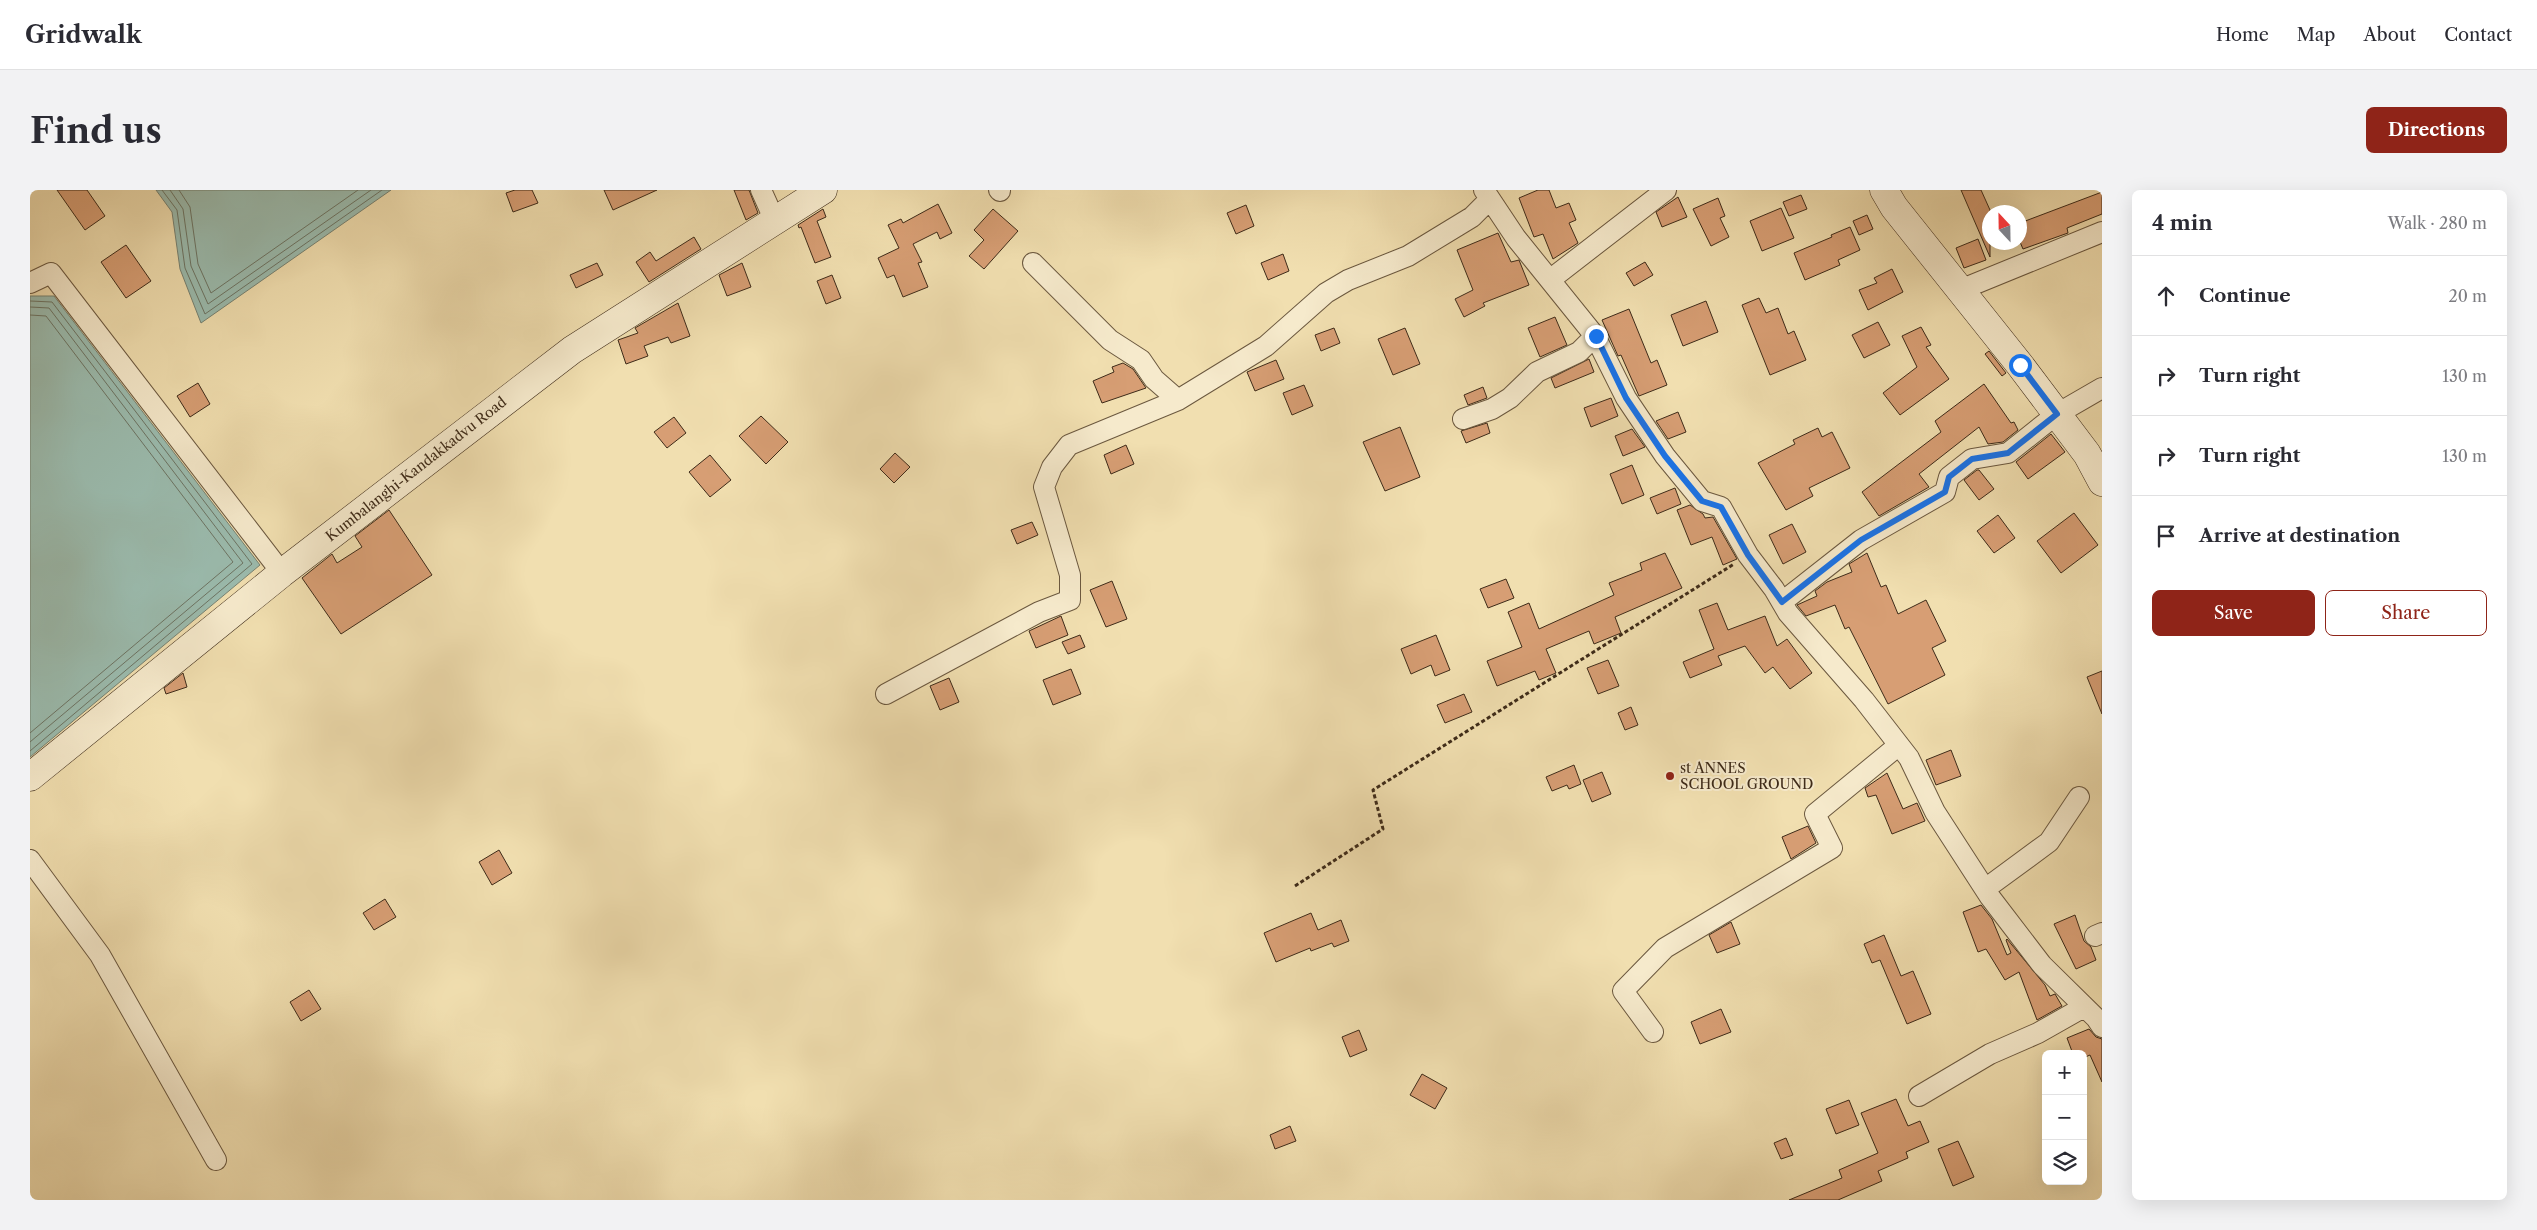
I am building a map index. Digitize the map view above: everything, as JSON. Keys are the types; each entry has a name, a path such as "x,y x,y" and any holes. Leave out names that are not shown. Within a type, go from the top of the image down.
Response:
{"main road":[{"name":"Kumbalanghi-Kandakkadvu Road","path":"30,777 282,574 572,350 823,190"},
{"path":"1884,190 1894,207 2087,454 2102,482"}],"street":[{"path":"761,190 775,220"},
{"path":"1551,279 1666,190"},
{"path":"886,694 1039,612 1070,600 1070,575 1044,487 1052,467 1069,445 1178,400 1266,346 1326,293 1348,280 1408,256 1472,217 1487,194 1516,238 1596,336 1626,398 1640,421 1702,501 1721,507 1748,555 1788,613 1864,700 1909,758 1936,812 1985,889 2042,965 2102,1027"},
{"path":"1960,290 2102,232"},
{"path":"1033,263 1110,340 1142,360 1154,379 1178,400"},
{"path":"30,284 51,273 282,574"},
{"path":"1463,419 1492,409 1510,398 1537,372 1579,352 1596,336"},
{"path":"1782,602 1861,540 1945,492 1949,477 1972,459 2008,453 2057,414 2102,388"},
{"path":"1653,1032 1623,991 1665,948 1832,848 1815,814 1899,745"},
{"path":"1985,889 2049,842 2079,797"},
{"path":"30,860 100,955 216,1160"},
{"path":"1918,1096 1990,1054 2038,1033 2084,1007"}],"path":[{"path":"1295,886 1384,830 1373,790 1748,555"}],"water":[{"path":"156,190 391,190 201,323 180,269 172,212"},
{"path":"30,296 54,296 260,565 30,757"}],"building":[{"path":"57,190 87,190 105,216 85,230"},
{"path":"515,190 532,190 538,203 513,212 506,193"},
{"path":"604,190 657,190 613,210"},
{"path":"734,190 749,190 758,213 746,220"},
{"path":"1538,190 1549,190 1556,208 1569,203 1576,220 1569,223 1578,243 1553,259 1543,234 1534,237 1519,198"},
{"path":"1961,190 1981,190 1988,205 1982,205 1982,239"},
{"path":"2102,192 2102,214 2067,228 2068,233 2027,248 2027,220"},
{"path":"1801,195 1807,209 1789,216 1783,202"},
{"path":"1678,197 1687,217 1662,227 1656,212"},
{"path":"1718,198 1725,216 1720,218 1729,237 1711,246 1693,209"},
{"path":"938,204 952,233 940,239 937,232 913,244 922,262 918,263 928,287 903,297 894,275 887,278 878,258 899,248 888,225 901,219 903,223"},
{"path":"1246,205 1254,226 1236,234 1227,213"},
{"path":"1781,208 1794,238 1762,251 1750,221"},
{"path":"823,209 826,217 817,221 831,257 815,263 801,227 799,228 798,225"},
{"path":"993,209 1018,231 984,269 969,256 984,240 974,230"},
{"path":"1867,215 1873,229 1859,235 1853,221"},
{"path":"1850,227 1860,250 1838,260 1840,265 1805,280 1794,253"},
{"path":"1498,233 1511,262 1519,260 1529,285 1483,303 1485,306 1464,317 1455,299 1473,290 1457,250"},
{"path":"694,237 701,249 649,282 636,262 650,252 656,261"},
{"path":"1978,239 1986,260 1964,268 1956,248"},
{"path":"126,245 151,281 126,298 101,262"},
{"path":"1283,254 1289,271 1268,280 1261,263"},
{"path":"1645,262 1653,275 1634,286 1626,273"},
{"path":"597,263 603,275 576,288 570,275"},
{"path":"742,263 751,287 727,296 719,275"},
{"path":"1892,269 1903,292 1868,310 1859,290 1877,283 1874,278"},
{"path":"832,275 841,298 826,304 817,281"},
{"path":"1759,298 1766,313 1778,308 1788,334 1794,331 1806,360 1770,375 1742,305"},
{"path":"1706,301 1718,332 1683,346 1671,315"},
{"path":"678,303 690,336 671,343 668,337 644,346 648,356 626,364 618,340 638,333 635,328"},
{"path":"1629,309 1651,363 1657,360 1667,385 1639,396 1621,355 1618,356 1602,320"},
{"path":"1555,317 1567,345 1540,357 1528,328"},
{"path":"1878,322 1890,345 1864,358 1852,335"},
{"path":"1921,327 1931,345 1926,347 1949,379 1900,415 1883,393 1917,367 1902,336"},
{"path":"1334,328 1340,343 1321,351 1315,335"},
{"path":"1405,328 1420,364 1393,375 1378,339"},
{"path":"1989,351 2006,373 2002,376 1985,354"},
{"path":"1589,359 1594,372 1555,388 1551,378"},
{"path":"1276,360 1284,379 1255,391 1247,372"},
{"path":"1123,363 1133,369 1146,388 1102,403 1093,381 1114,372 1112,367"},
{"path":"198,383 210,404 190,417 177,396"},
{"path":"1984,384 2011,423 2014,422 2018,430 2003,442 1988,444 1979,427 1919,474 1929,487 1879,516 1862,492 1941,432 1935,421"},
{"path":"1304,385 1313,406 1292,415 1283,393"},
{"path":"1483,387 1487,398 1468,405 1464,395"},
{"path":"1611,398 1618,416 1591,427 1584,408"},
{"path":"1678,412 1686,432 1668,439 1656,421"},
{"path":"761,416 788,442 766,464 739,436"},
{"path":"674,417 686,433 667,448 654,432"},
{"path":"1487,423 1490,433 1466,443 1461,431"},
{"path":"1400,427 1420,477 1385,491 1363,442"},
{"path":"1818,428 1822,437 1832,432 1850,468 1809,488 1813,496 1786,510 1758,463 1795,444 1793,440"},
{"path":"1632,429 1645,447 1623,456 1615,436"},
{"path":"2051,434 2065,452 2028,479 2016,462"},
{"path":"1126,445 1134,464 1111,474 1104,455"},
{"path":"895,453 910,467 894,483 880,469"},
{"path":"710,455 731,480 710,497 689,472"},
{"path":"1632,465 1644,495 1622,504 1610,474"},
{"path":"1977,470 1994,489 1979,500 1964,480"},
{"path":"1675,488 1681,504 1657,514 1650,498"},
{"path":"1690,505 1703,514 1705,518 1713,517 1737,559 1723,565 1712,537 1691,545 1677,510"},
{"path":"389,510 432,575 341,634 302,578 332,554 337,563 362,547 355,536"},
{"path":"2074,513 2098,545 2061,573 2037,541"},
{"path":"1998,515 2015,538 1994,553 1977,531"},
{"path":"1032,522 1038,535 1017,544 1011,530"},
{"path":"1792,524 1806,552 1783,564 1769,535"},
{"path":"1665,553 1682,588 1615,617 1621,633 1594,644 1589,631 1546,649 1556,673 1539,680 1535,671 1497,686 1487,661 1522,647 1508,612 1529,603 1539,629 1614,595 1609,583 1642,570 1640,563"},
{"path":"1867,553 1881,587 1886,585 1898,614 1926,600 1946,641 1932,648 1945,675 1888,704 1849,627 1845,629 1835,605 1806,616 1797,605 1817,596 1815,591 1827,582 1852,572 1849,564"},
{"path":"1506,579 1514,598 1488,608 1480,589"},
{"path":"1112,581 1127,619 1106,627 1090,590"},
{"path":"1717,603 1728,630 1765,616 1777,646 1787,639 1812,673 1790,689 1773,667 1765,673 1745,646 1718,656 1722,665 1690,678 1683,662 1714,649 1699,610"},
{"path":"1061,616 1068,635 1036,648 1029,631"},
{"path":"1080,635 1085,647 1068,654 1062,642"},
{"path":"1436,635 1450,670 1435,676 1431,665 1411,674 1401,649"},
{"path":"1608,660 1619,686 1598,694 1587,668"},
{"path":"1071,669 1081,694 1053,705 1043,680"},
{"path":"2102,671 2102,714 2087,677"},
{"path":"183,673 187,687 166,694 164,688"},
{"path":"949,678 959,702 940,710 930,686"},
{"path":"1464,694 1472,712 1445,723 1437,705"},
{"path":"1631,707 1638,725 1625,730 1618,713"},
{"path":"1951,750 1961,776 1936,785 1926,760"},
{"path":"1574,765 1581,784 1569,789 1567,785 1552,791 1546,777"},
{"path":"1602,772 1611,794 1592,802 1583,780"},
{"path":"1887,773 1903,809 1917,803 1925,821 1892,834 1876,795 1868,797 1865,788"},
{"path":"1808,826 1816,843 1791,859 1782,837"},
{"path":"499,850 512,873 492,885 479,862"},
{"path":"385,899 396,917 374,930 363,913"},
{"path":"1981,905 1992,919 2007,955 2011,953 2007,939 2045,985 2050,996 2055,994 2062,1006 2037,1020 2019,972 2005,980 1986,949 1978,952 1963,912"},
{"path":"1311,913 1318,930 1341,920 1349,941 1334,947 1332,943 1311,951 1310,948 1276,962 1264,933"},
{"path":"2075,915 2084,941 2091,947 2096,960 2076,969 2054,924"},
{"path":"1731,922 1740,944 1717,953 1709,935"},
{"path":"1884,935 1901,976 1913,971 1931,1014 1907,1024 1880,960 1872,963 1864,944"},
{"path":"309,990 321,1009 301,1021 290,1002"},
{"path":"1721,1009 1731,1032 1700,1044 1691,1022"},
{"path":"2089,1029 2096,1037 2102,1039 2102,1082 2090,1055 2087,1056 2087,1050 2072,1050 2067,1038"},
{"path":"1359,1030 1367,1050 1350,1057 1342,1037"},
{"path":"1422,1074 1447,1088 1435,1109 1410,1095"},
{"path":"1896,1099 1908,1126 1920,1121 1929,1142 1906,1152 1908,1158 1878,1171 1882,1181 1838,1200 1789,1200 1842,1178 1839,1170 1878,1153 1861,1113"},
{"path":"1849,1100 1859,1125 1836,1134 1826,1109"},
{"path":"1290,1126 1296,1141 1275,1149 1270,1135"},
{"path":"1786,1138 1793,1155 1781,1159 1774,1143"},
{"path":"1958,1141 1974,1177 1953,1186 1938,1149"}],"place":[{"name":"st ANNES SCHOOL GROUND","path":"1670,776"}],"route":[{"path":"1596,336 1626,398 1640,421 1665,456 1702,501 1721,507 1748,555 1782,602 1861,540 1914,512 1945,492 1949,477 1972,459 2008,453 2057,414 2020,365"}]}
